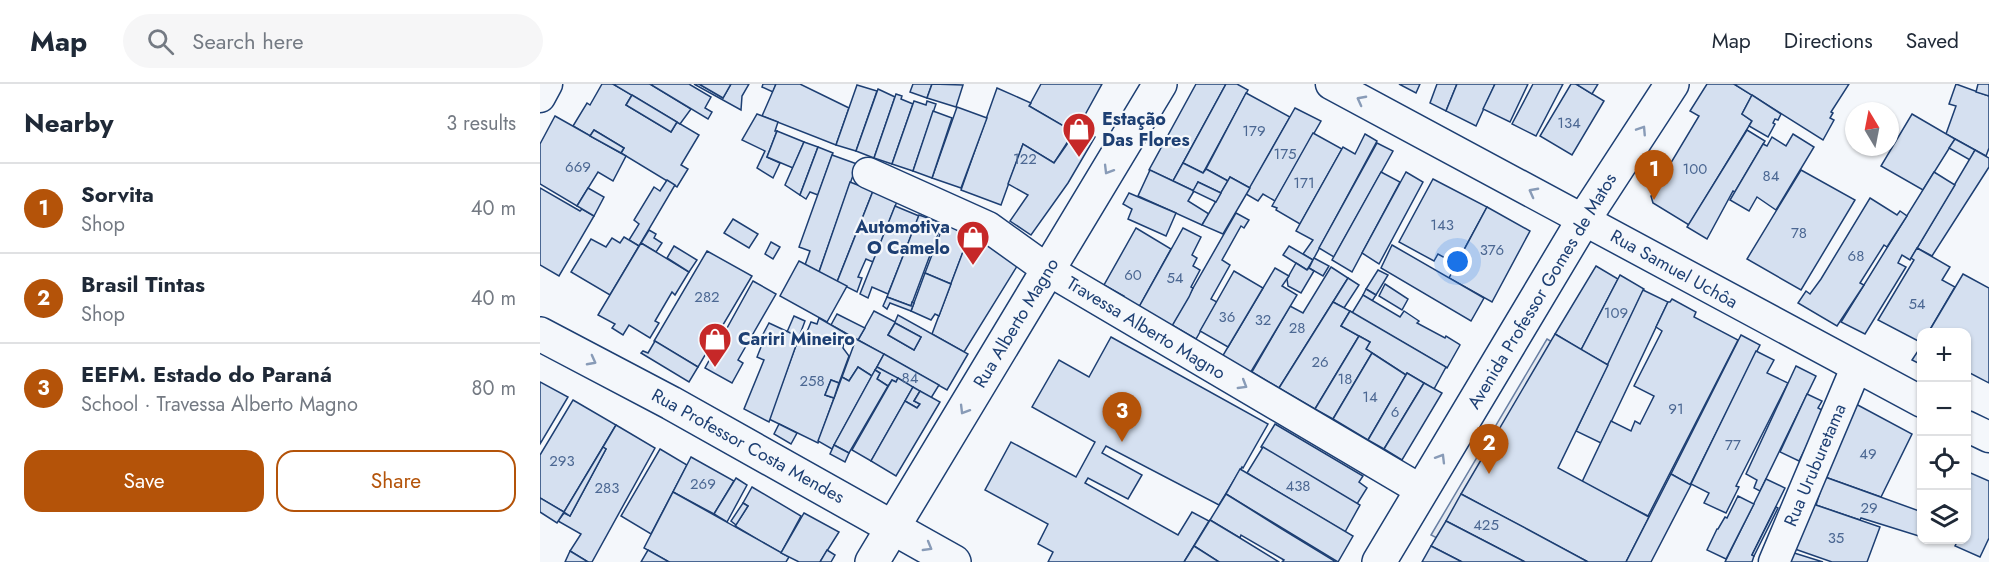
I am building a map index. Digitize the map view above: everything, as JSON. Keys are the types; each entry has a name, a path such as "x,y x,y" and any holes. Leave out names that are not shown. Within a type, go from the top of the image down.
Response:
{"main road":[{"name":"Rua Alberto Magno","path":"872,562 1160,84"},
{"name":"Avenida Professor Gomes de Matos","path":"1379,562 1584,219 1672,84"},
{"name":"Rua Professor Costa Mendes","path":"540,334 671,403 954,562"}],"street":[{"path":"540,97 548,84"},
{"name":"Rua Samuel Uchôa","path":"1331,84 1917,399"},
{"name":"Travessa Alberto Magno","path":"868,173 988,227 1048,270 1421,490"},
{"name":"Rua Uruburetama","path":"1774,562 1856,368"},
{"path":"1971,428 1989,437"}],"shaded area":[{"path":"1547,339 1559,346 1443,541 1431,535"}],"building":[{"path":"602,84 613,84 632,95 626,105 671,132 677,122 699,135 681,165 688,169 677,187 621,153 624,148 594,130 590,136 573,126 587,103 590,105"},
{"path":"613,84 650,84 691,109 680,124"},
{"path":"650,84 689,84 711,97 705,108 712,112 708,119"},
{"path":"694,84 699,84 723,98 731,84 749,84 742,96 741,110"},
{"path":"699,84 731,84 723,98"},
{"path":"763,84 776,84 773,92 762,87"},
{"path":"776,84 800,84 849,108 836,145 762,116"},
{"path":"913,84 932,84 927,98 910,92"},
{"path":"932,84 963,85 956,107 927,98"},
{"path":"1041,84 1102,84 1075,133 1029,106"},
{"path":"1196,84 1226,84 1173,181 1149,170"},
{"path":"1226,84 1237,84 1248,90 1203,173 1183,163"},
{"path":"1399,84 1420,84 1416,93"},
{"path":"1437,84 1457,84 1446,111 1430,103"},
{"path":"1457,84 1495,84 1476,126 1446,111"},
{"path":"1495,84 1528,84 1510,122 1483,109"},
{"path":"1533,84 1563,84 1536,136 1512,124"},
{"path":"1571,84 1576,84 1604,101 1572,155 1540,136"},
{"path":"1576,84 1598,84 1592,94"},
{"path":"1707,84 1734,84 1752,95 1742,114 1752,121 1689,225 1653,203 1651,196 1699,116 1690,111"},
{"path":"1734,84 1849,84 1831,112 1833,113 1830,118 1834,120 1823,140"},
{"path":"1956,84 1989,96 1989,148 1986,156 1946,134 1956,106 1949,104"},
{"path":"1978,84 1989,84 1989,96 1976,92"},
{"path":"857,85 877,91 856,151 836,145"},
{"path":"997,88 1031,103 1029,106 1074,132 1054,163 1023,144 1001,205 961,190"},
{"path":"878,89 895,97 874,158 856,151"},
{"path":"1246,93 1290,117 1250,188 1230,177 1228,181 1206,169"},
{"path":"896,94 913,104 892,164 874,158"},
{"path":"632,95 677,122 671,132 626,105"},
{"path":"1752,95 1781,114 1778,120 1775,119 1773,123 1775,124 1768,137 1749,126 1752,121 1742,114"},
{"path":"914,101 926,105 927,101 936,104 913,171 892,164"},
{"path":"957,107 987,118 961,188 932,178"},
{"path":"1295,108 1321,121 1275,201 1263,194 1258,201 1246,194"},
{"path":"933,111 952,118 932,178 913,171"},
{"path":"757,114 778,122 767,157 780,163 773,178 757,168 765,151 742,140"},
{"path":"1912,114 1955,139 1923,190 1881,166 1887,156 1899,156 1899,136"},
{"path":"555,116 626,156 613,181 598,172 577,206 540,184 540,144"},
{"path":"1079,127 1095,137 1068,183 1031,235 1010,221 1028,195 1008,184 1023,144 1054,163"},
{"path":"594,130 624,148 621,153 590,136"},
{"path":"1747,130 1765,141 1735,192 1733,191 1707,239 1687,227"},
{"path":"777,131 804,142 793,168 767,157"},
{"path":"1313,133 1342,149 1300,224 1272,206"},
{"path":"1365,134 1377,141 1313,260 1303,254 1313,240 1296,231 1343,147 1355,154"},
{"path":"1793,134 1814,147 1776,210 1757,197 1749,211 1730,200 1763,144 1767,146 1772,137 1786,146"},
{"path":"1955,139 1975,150 1970,160 1949,148"},
{"path":"804,142 818,147 800,195 785,185"},
{"path":"1377,143 1393,151 1334,257 1319,248"},
{"path":"818,147 833,153 818,195 810,192 806,199 800,195"},
{"path":"1975,150 1989,158 1989,167 1932,256 1917,248"},
{"path":"832,155 857,164 819,272 805,265 810,251 799,247"},
{"path":"1183,163 1203,173 1206,169 1228,181 1221,193 1198,182 1194,191 1173,181"},
{"path":"1150,170 1194,191 1188,201 1209,214 1202,225 1138,196"},
{"path":"1801,170 1855,200 1801,290 1747,259"},
{"path":"1381,172 1400,182 1352,272 1332,260"},
{"path":"1406,172 1423,182 1379,264 1362,253"},
{"path":"1934,172 1955,185 1910,260 1902,255 1898,263 1906,267 1865,334 1841,322"},
{"path":"1230,177 1250,188 1223,234 1202,225"},
{"path":"1433,179 1487,207 1453,270 1445,264 1447,259 1438,254 1434,261 1399,242"},
{"path":"667,180 675,185 639,246 629,240 639,224 634,220 654,187 660,191"},
{"path":"850,182 873,191 837,282 819,272"},
{"path":"1198,182 1221,193 1216,202 1193,191"},
{"path":"540,188 580,211 582,209 594,216 559,276 540,265"},
{"path":"588,188 604,197 594,216 577,206"},
{"path":"873,191 900,194 873,262 866,259 858,277 862,278 857,292 837,282"},
{"path":"1129,193 1176,213 1166,236 1128,219 1132,209 1123,204"},
{"path":"1870,198 1897,215 1900,211 1907,216 1887,247 1884,245 1860,283 1864,285 1837,326 1798,303 1806,291 1810,294 1821,279"},
{"path":"895,206 919,216 888,294 872,287 868,298 860,294"},
{"path":"1487,207 1530,231 1492,302 1449,278"},
{"path":"1236,213 1249,220 1244,228 1241,226 1222,260 1230,265 1211,299 1217,302 1196,339 1172,325"},
{"path":"919,215 942,223 911,306 887,297"},
{"path":"733,219 758,234 749,248 724,233"},
{"path":"945,221 971,231 951,284 925,273"},
{"path":"1136,228 1171,249 1139,307 1104,285"},
{"path":"1183,228 1201,237 1192,255 1197,258 1193,266 1200,270 1191,287 1193,288 1189,297 1172,326 1139,307"},
{"path":"649,230 656,234 654,238 662,243 656,252 641,243"},
{"path":"970,233 1019,263 964,352 932,334"},
{"path":"624,237 639,246 610,295 571,272 591,239 606,247 612,238 620,243"},
{"path":"771,242 780,247 773,259 765,254"},
{"path":"641,243 689,272 675,295 672,292 655,321 659,323 650,338 629,325 623,335 612,328 615,324 598,315"},
{"path":"1392,245 1484,298 1471,321 1381,268"},
{"path":"674,246 697,260 689,272 667,258"},
{"path":"1289,246 1313,260 1307,270 1283,255"},
{"path":"1917,248 1950,267 1942,280 1955,287 1931,328 1917,328 1917,340 1878,320 1914,260 1911,258"},
{"path":"707,251 752,276 698,367 654,341"},
{"path":"1314,258 1329,266 1323,276 1309,268"},
{"path":"799,261 847,286 827,322 780,296"},
{"path":"1296,263 1307,270 1309,268 1314,271 1301,293 1288,286 1287,279"},
{"path":"1596,266 1618,279 1581,350 1555,334"},
{"path":"1331,267 1348,278 1279,388 1252,372 1290,306 1303,313"},
{"path":"1275,268 1289,276 1282,286 1297,295 1249,375 1222,357"},
{"path":"1378,270 1388,275 1376,295 1366,289"},
{"path":"1234,271 1263,288 1228,347 1200,331"},
{"path":"925,273 951,284 939,316 935,314 931,320 911,311"},
{"path":"1963,274 1989,288 1989,383 1971,374 1971,328 1931,328"},
{"path":"1620,275 1644,289 1608,365 1581,350"},
{"path":"1348,278 1359,285 1344,308 1333,302"},
{"path":"753,281 776,294 738,360 743,363 732,383 705,368"},
{"path":"1385,284 1408,299 1402,310 1379,296"},
{"path":"1366,289 1376,295 1372,301 1363,295"},
{"path":"1643,290 1668,302 1601,443 1576,431"},
{"path":"1363,295 1400,317 1404,311 1419,321 1417,323 1459,344 1447,368 1352,313"},
{"path":"887,297 911,306 912,302 914,303 911,311 890,303 887,309 883,306"},
{"path":"1672,299 1696,312 1694,317 1738,340 1648,516 1582,482 1611,421 1631,431 1635,421 1640,424 1654,396 1634,386 1662,331 1656,327 1668,302"},
{"path":"1333,302 1350,311 1341,326 1359,336 1315,409 1279,388"},
{"path":"874,311 895,322 898,315 968,354 947,390 858,340","holes":["895,323 921,337 914,350 888,335"]},
{"path":"1350,311 1446,367 1434,389 1407,373 1406,375 1366,349 1370,342 1341,326"},
{"path":"837,314 865,328 858,340 831,325"},
{"path":"794,316 805,321 799,337 787,332"},
{"path":"819,318 845,333 843,348 849,356 839,383 831,380 825,395 834,398 818,443 769,419 799,337 804,339 811,322 817,324"},
{"path":"769,323 799,337 769,422 744,409 764,360 757,357 765,337 762,336"},
{"path":"895,323 921,337 914,350 888,335"},
{"path":"1555,334 1608,365 1558,468 1649,517 1626,562 1588,562 1461,494"},
{"path":"1741,335 1760,345 1690,485 1671,474"},
{"path":"1359,336 1370,342 1366,349 1372,353 1333,419 1315,409"},
{"path":"1111,337 1268,424 1219,505 1106,446 1102,453 1142,475 1128,499 1088,478 1085,483 1178,535 1192,512 1209,521 1184,562 1048,562 1053,552 1038,544 1048,524 985,490 1011,442 1076,477 1095,442 1032,407 1059,360 1089,377"},
{"path":"856,339 884,354 872,376 858,367 849,381 842,377"},
{"path":"655,341 698,367 689,382 641,353 643,351 648,353"},
{"path":"1756,351 1774,360 1767,373 1788,383 1736,486 1739,487 1726,513 1704,503 1709,493 1691,484"},
{"path":"1917,352 1917,362 1912,360"},
{"path":"1372,353 1406,375 1368,440 1333,419"},
{"path":"884,354 939,385 931,398 877,367"},
{"path":"1796,366 1816,376 1760,491 1754,488 1757,480 1746,474"},
{"path":"858,367 872,376 832,449 818,441 842,377 849,381"},
{"path":"877,367 898,378 896,382 892,380 888,386 877,379 880,373 875,370"},
{"path":"875,370 880,373 877,379 888,386 849,453 834,445"},
{"path":"1407,373 1424,383 1384,449 1368,440"},
{"path":"898,378 913,387 871,461 852,450 892,380 896,382"},
{"path":"831,380 839,383 834,398 825,395"},
{"path":"540,382 568,397 540,444"},
{"path":"1424,383 1442,393 1402,460 1384,449"},
{"path":"913,387 920,391 914,401 920,404 917,408 905,401"},
{"path":"920,391 940,402 896,476 871,461 905,401 917,408 920,404 914,401"},
{"path":"1807,394 1822,401 1818,408 1824,411 1799,461 1780,452"},
{"path":"573,400 616,425 564,512 540,498 540,455"},
{"path":"1854,403 1912,434 1881,497 1825,477"},
{"path":"779,424 797,433 791,444 774,434"},
{"path":"1275,424 1363,476 1359,482 1367,488 1357,504 1261,447"},
{"path":"616,425 655,448 592,562 588,562 570,551 581,534 558,521 564,513 570,516 606,449 603,447"},
{"path":"834,445 849,453 845,462 830,454"},
{"path":"603,447 606,449 570,516 564,512"},
{"path":"1263,447 1360,505 1345,532 1247,473"},
{"path":"660,449 687,465 651,534 621,516"},
{"path":"691,457 734,481 714,514 673,492"},
{"path":"1240,469 1353,536 1338,562 1226,494"},
{"path":"1971,473 1989,481 1989,538 1980,557 1955,546 1956,544 1971,544"},
{"path":"1671,474 1691,485 1651,562 1626,562"},
{"path":"1825,477 1917,510 1917,535 1861,518 1860,520 1816,505"},
{"path":"736,478 747,485 727,522 714,514"},
{"path":"1766,479 1785,488 1752,555 1754,556 1752,562 1725,562"},
{"path":"752,487 801,516 781,553 735,526 748,506 743,503"},
{"path":"673,492 789,557 786,562 669,562 644,548"},
{"path":"1226,494 1336,562 1282,562 1284,560 1210,520"},
{"path":"1461,494 1588,562 1525,562 1446,521"},
{"path":"1738,496 1754,504 1726,559 1707,550"},
{"path":"540,498 564,512 557,523 540,512"},
{"path":"743,503 748,506 736,525 731,521"},
{"path":"1810,503 1880,527 1867,562 1832,562 1792,548"},
{"path":"1776,507 1778,508 1754,556 1752,555"},
{"path":"804,513 839,532 820,562 799,562 781,553"},
{"path":"1210,520 1279,562 1219,562 1194,546"},
{"path":"1446,521 1525,562 1462,562 1431,546"},
{"path":"1194,546 1219,562 1184,562"},
{"path":"1431,546 1462,562 1422,562"},
{"path":"648,550 669,562 641,562"},
{"path":"827,550 835,555 831,562 820,562"},
{"path":"570,551 588,562 565,562"},
{"path":"1791,552 1823,562 1788,562"}],"place":[{"name":"Estação Das Flores","path":"1079,158"},
{"name":"Sorvita","path":"1654,200"},
{"name":"Automotiva O Camelo","path":"973,266"},
{"name":"Cariri Mineiro","path":"715,368"},
{"name":"EEFM. Estado do Paraná","path":"1122,442"},
{"name":"Brasil Tintas","path":"1489,474"}]}
